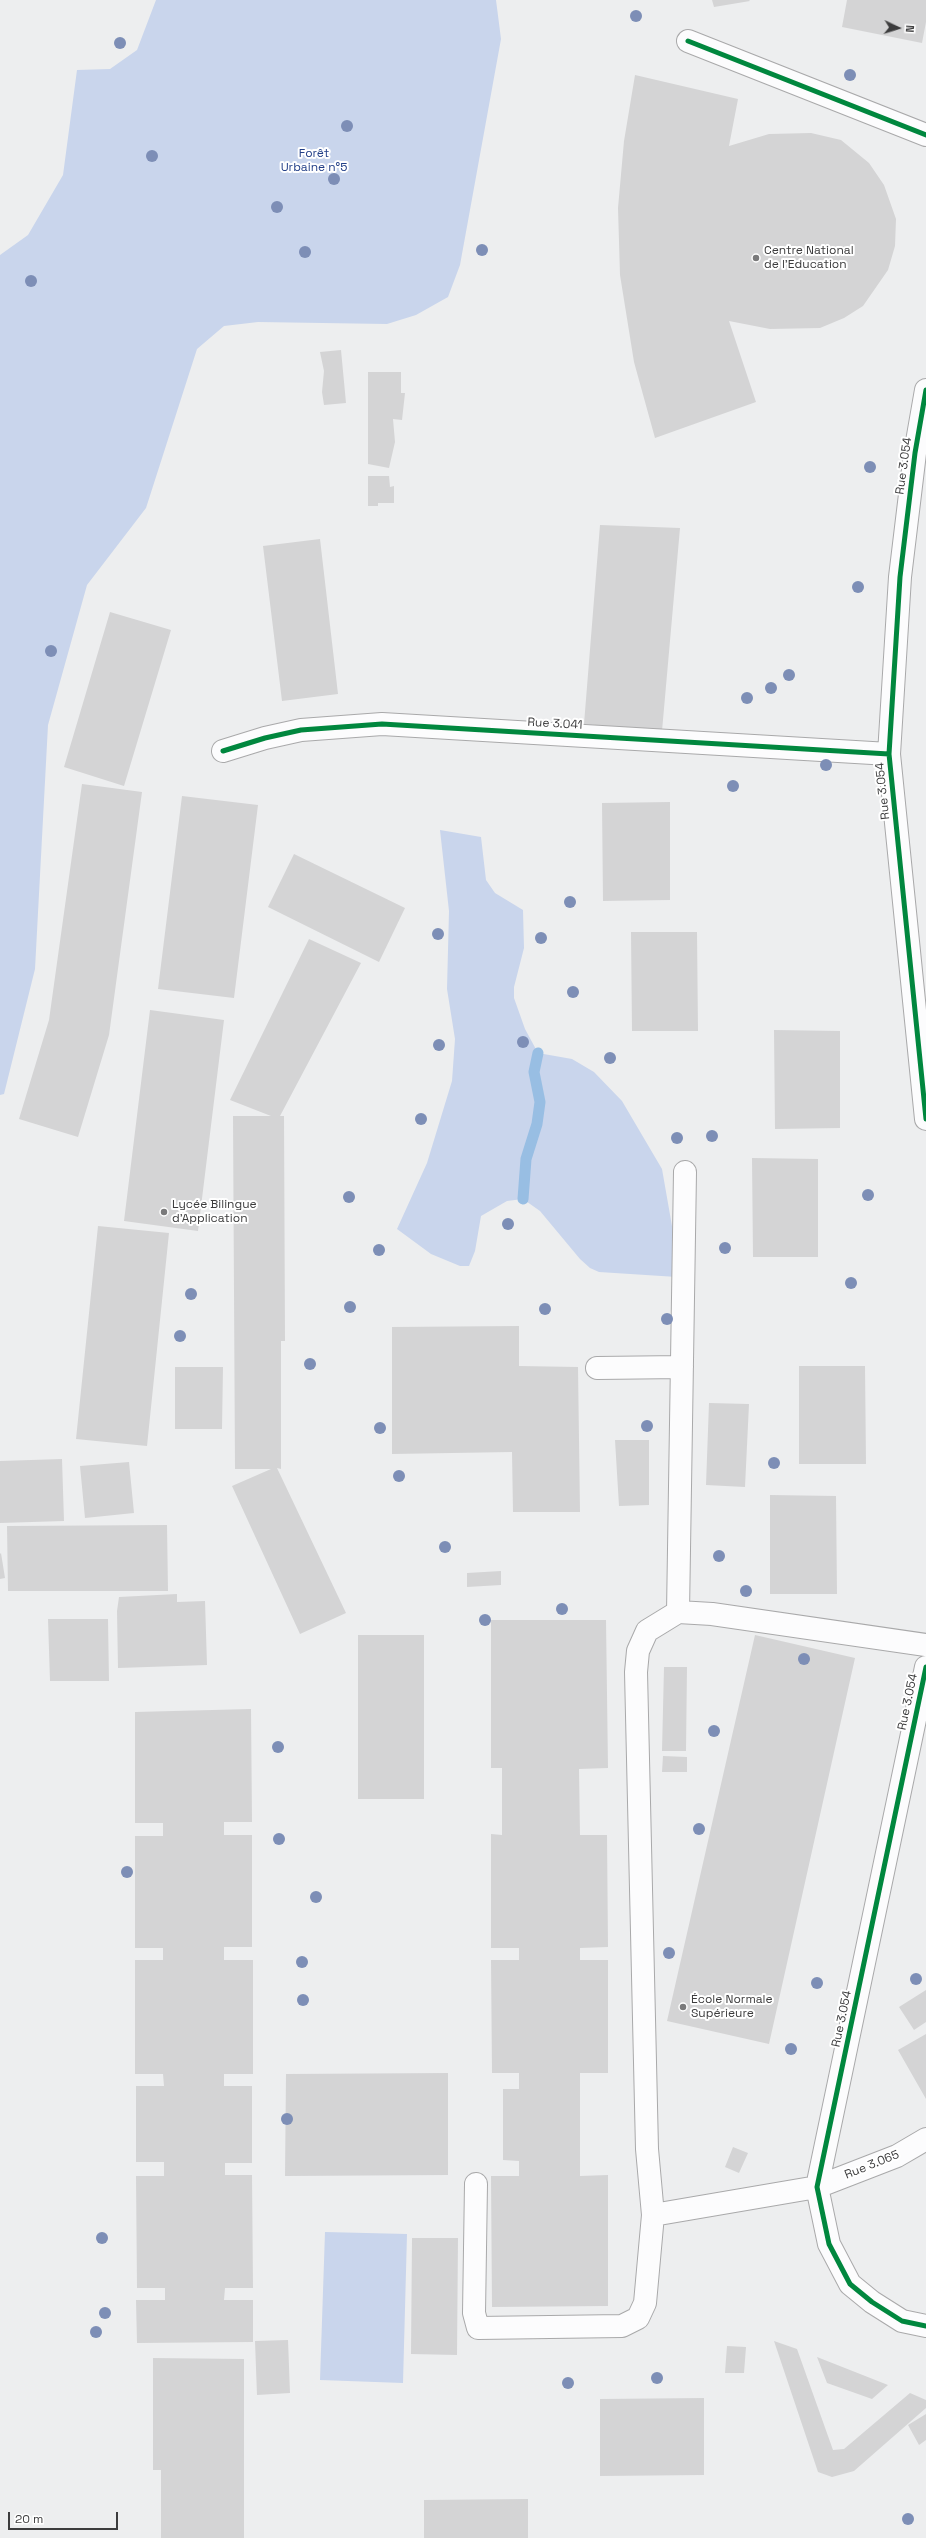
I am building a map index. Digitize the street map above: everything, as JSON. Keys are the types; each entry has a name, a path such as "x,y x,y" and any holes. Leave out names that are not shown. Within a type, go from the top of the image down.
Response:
{"street":[{"path":"688,41 926,135"},
{"name":"Rue 3.054","path":"926,390 921,454 900,577 889,754 926,1119"},
{"name":"Rue 3.041","path":"223,751 265,738 301,730 382,724 889,754"},
{"path":"678,1612 685,1172"},
{"path":"597,1368 682,1366"},
{"path":"476,2184 474,2313 478,2328 622,2326 638,2318 645,2303 653,2215 647,2149 636,1672 638,1651 647,1631 678,1612 712,1614 926,1645"},
{"name":"Rue 3.054","path":"926,1667 817,2187 829,2244 850,2284 872,2302 902,2321 926,2326"},
{"name":"Rue 3.065","path":"653,2215 817,2187 897,2156 926,2140"}],"green space":[{"name":"Forêt Urbaine n°5","path":"156,0 496,0 501,39 460,265 448,297 416,315 387,324 258,322 224,326 197,349 146,508 87,585 48,725 35,969 4,1094 0,1095 0,255 28,235 63,175 77,70 110,69 137,50"},
{"path":"440,830 481,837 486,880 495,893 523,910 524,948 514,987 514,998 525,1029 538,1053 572,1059 594,1072 622,1101 662,1169 679,1266 677,1277 599,1272 590,1268 580,1259 540,1211 523,1199 507,1201 481,1216 475,1251 469,1266 460,1266 431,1254 397,1229 427,1163 452,1081 455,1039 447,989 449,911"},
{"path":"325,2232 407,2234 403,2383 320,2380"}],"building":[{"path":"712,0 749,0 750,1 714,7"},
{"path":"847,0 926,0 926,22 922,43 842,27"},
{"name":"Centre National de l'Education","path":"635,75 738,99 729,146 769,134 811,133 841,140 869,163 884,185 896,219 895,246 888,270 863,306 844,318 820,328 770,329 729,321 756,402 655,438 634,362 620,275 618,208 624,141"},
{"path":"341,350 346,403 324,405 322,392 324,371 320,352"},
{"path":"368,372 401,372 401,393 405,393 402,420 393,419 395,442 389,468 368,464"},
{"path":"368,476 389,476 390,487 394,486 394,503 378,503 378,506 368,506"},
{"path":"600,525 680,528 662,731 584,724"},
{"path":"320,539 338,694 282,701 263,546"},
{"path":"110,612 171,630 124,786 64,767"},
{"path":"82,784 142,792 109,1035 78,1137 19,1119 49,1020"},
{"path":"182,796 258,805 234,998 158,989"},
{"path":"670,802 670,900 603,901 602,803"},
{"path":"294,854 405,908 379,962 268,907"},
{"path":"631,932 697,932 698,1031 632,1031"},
{"path":"309,939 361,963 280,1116 284,1116 285,1341 281,1341 281,1469 277,1468 346,1613 300,1634 232,1486 271,1469 235,1469 233,1116 271,1116 230,1100"},
{"path":"150,1010 224,1020 198,1231 124,1221"},
{"path":"774,1030 840,1031 840,1128 775,1129"},
{"path":"752,1158 818,1159 818,1257 753,1257"},
{"path":"98,1226 169,1233 147,1446 76,1439"},
{"path":"519,1326 519,1366 578,1367 580,1512 513,1512 512,1452 392,1454 392,1327"},
{"path":"799,1366 865,1366 866,1464 799,1464"},
{"path":"175,1367 223,1367 222,1429 175,1429"},
{"path":"709,1403 749,1404 745,1487 706,1485"},
{"path":"615,1440 649,1440 649,1505 619,1506"},
{"path":"62,1459 64,1521 0,1523 0,1461"},
{"path":"129,1462 134,1513 85,1518 80,1466"},
{"path":"770,1495 836,1496 837,1594 770,1594"},
{"path":"167,1525 168,1591 8,1591 7,1526"},
{"path":"1,1553 5,1578 0,1579 0,1554"},
{"path":"501,1571 501,1585 467,1587 467,1573"},
{"path":"177,1594 177,1602 205,1601 207,1665 118,1668 117,1611 119,1597"},
{"path":"48,1619 108,1619 109,1681 50,1681"},
{"path":"491,1620 606,1620 608,1768 579,1769 580,1835 607,1835 608,1947 580,1948 580,1960 608,1960 608,2073 580,2073 580,2176 608,2175 608,2306 492,2307 491,2176 519,2176 519,2161 503,2160 503,2089 519,2089 519,2073 492,2073 491,1960 519,1960 519,1948 491,1948 491,1834 502,1835 502,1768 491,1768"},
{"path":"358,1635 424,1635 424,1799 358,1799"},
{"path":"755,1635 855,1658 769,2044 667,2021"},
{"path":"664,1667 687,1667 686,1751 662,1751"},
{"path":"251,1709 252,1822 224,1822 224,1835 252,1835 252,1947 224,1947 224,1960 253,1960 253,2074 224,2074 224,2086 252,2086 252,2163 225,2163 225,2175 252,2175 253,2288 225,2288 224,2300 253,2300 253,2342 137,2343 136,2300 165,2300 165,2288 137,2288 136,2176 164,2176 164,2162 136,2162 136,2086 164,2086 163,2074 135,2074 135,1960 163,1960 163,1948 135,1948 135,1836 163,1836 163,1823 135,1823 135,1712"},
{"path":"663,1756 687,1757 687,1772 662,1772"},
{"path":"926,1990 926,2022 914,2030 899,2007"},
{"path":"926,2034 926,2099 898,2050"},
{"path":"448,2073 448,2175 285,2176 286,2074"},
{"path":"733,2147 748,2153 739,2173 725,2167"},
{"path":"412,2238 458,2238 457,2355 411,2354"},
{"path":"288,2340 290,2393 257,2395 255,2341"},
{"path":"774,2341 797,2349 833,2450 844,2449 910,2393 926,2400 926,2408 854,2471 832,2477 818,2472"},
{"path":"727,2346 746,2347 744,2373 725,2373"},
{"path":"817,2357 888,2385 872,2399 827,2383"},
{"path":"153,2358 244,2359 244,2538 161,2538 161,2470 153,2470"},
{"path":"704,2398 704,2475 600,2476 600,2399"},
{"path":"926,2414 926,2440 919,2445 908,2425"},
{"path":"528,2499 528,2538 424,2538 424,2500"}],"waterway":[{"path":"523,1199 526,1159 537,1124 540,1102 534,1072 538,1053"}],"cycle path":[{"path":"688,41 926,135"},
{"path":"926,390 915,453 900,577 889,754 926,1119"},
{"path":"223,751 265,738 301,730 382,724 889,754"},
{"path":"926,1667 817,2187 829,2244 850,2284 872,2302 902,2321 926,2326"}],"place":[{"name":"Centre National de l'Education","path":"756,258"},
{"name":"Lycée Bilingue d'Application","path":"164,1212"},
{"name":"École Normale Supérieure","path":"683,2007"}]}
